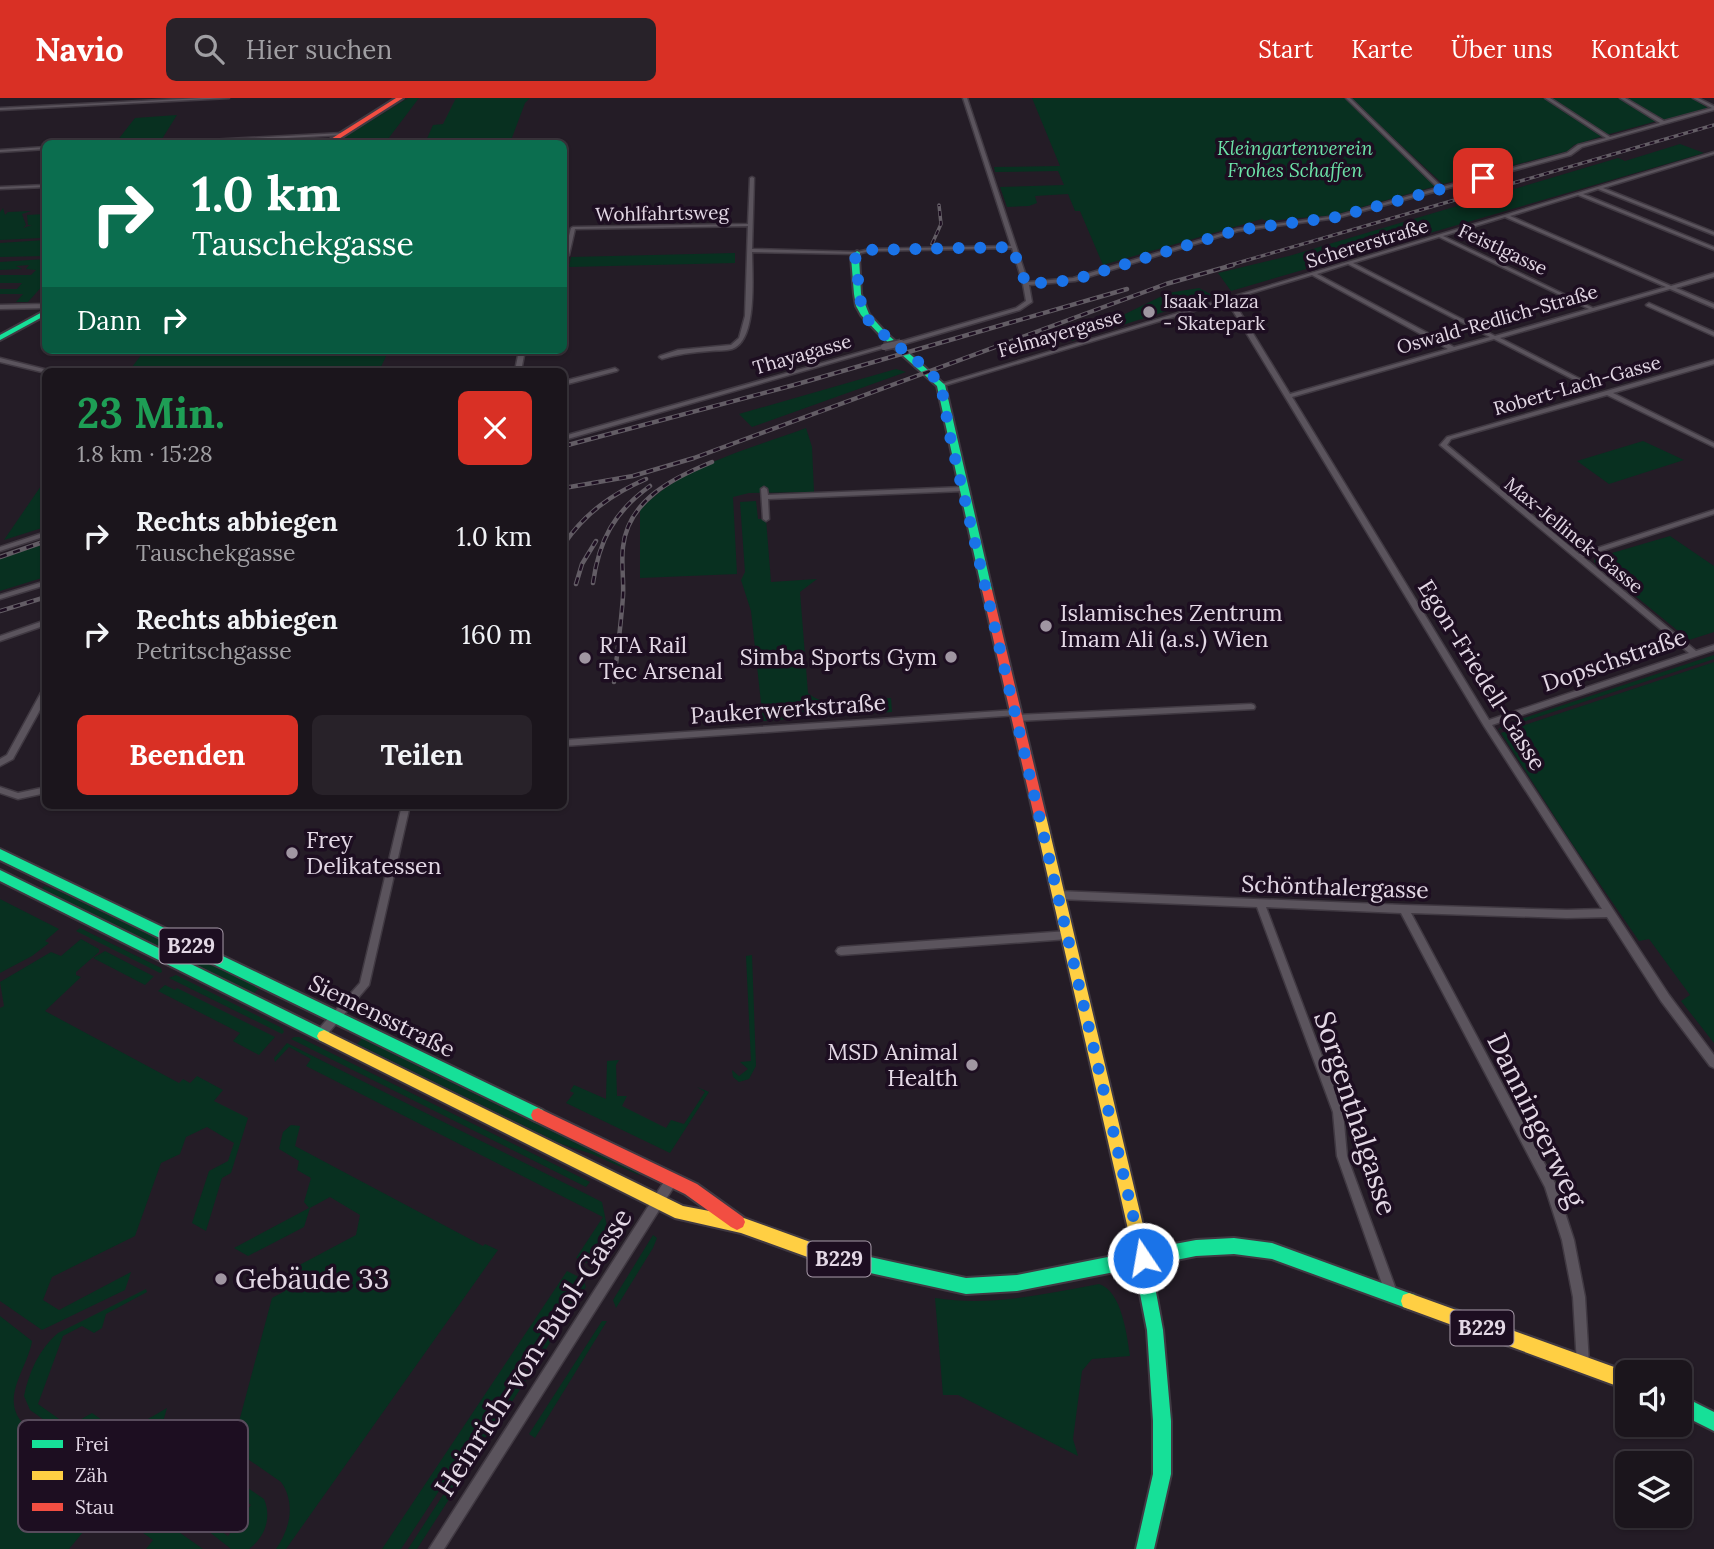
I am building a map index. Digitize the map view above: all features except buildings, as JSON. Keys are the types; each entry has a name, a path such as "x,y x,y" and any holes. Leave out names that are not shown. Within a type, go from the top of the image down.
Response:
{"street":[{"path":"0,109 228,98"},
{"path":"332,140 400,98"},
{"path":"965,98 1026,284 1073,280 1237,230 1331,218 1569,154 1578,147 1714,109"},
{"path":"1348,98 1441,189"},
{"path":"1547,98 1609,138"},
{"path":"1622,98 1664,122"},
{"path":"1695,98 1714,109"},
{"path":"220,140 342,134"},
{"path":"0,151 42,148"},
{"name":"Schererstraße","path":"1229,299 1714,153"},
{"path":"662,357 678,352 732,347 739,343 748,316 752,178"},
{"path":"0,188 42,186"},
{"path":"1599,188 1714,234"},
{"path":"1579,194 1714,249"},
{"path":"1506,216 1714,306"},
{"name":"Wohlfahrtsweg","path":"567,251 573,228 751,225"},
{"name":"Feistlgasse","path":"1440,236 1591,308"},
{"path":"751,250 857,253 870,250 1012,247"},
{"path":"857,253 855,257 859,303 866,319 926,368 941,385 1143,1258 1158,1353 1163,1451 1162,1474 1145,1549"},
{"path":"1349,263 1594,388"},
{"path":"1313,274 1453,349"},
{"name":"Oswald-Redlich-Straße","path":"1289,396 1714,275"},
{"name":"Thayagasse","path":"567,437 1024,307 1029,299 1026,284"},
{"name":"Felmayergasse","path":"941,385 1229,299"},
{"name":"Egon-Friedell-Gasse","path":"1229,299 1487,724 1665,999 1714,1063"},
{"path":"1650,304 1714,334"},
{"path":"0,307 42,306"},
{"path":"0,338 42,314"},
{"path":"0,360 42,370"},
{"name":"Robert-Lach-Gasse","path":"1449,438 1714,362"},
{"path":"567,382 615,370"},
{"path":"1608,393 1714,444"},
{"name":"Max-Jellinek-Gasse","path":"1449,438 1443,445 1447,450 1694,653"},
{"path":"764,489 766,519"},
{"path":"765,498 963,489"},
{"path":"1577,557 1714,512"},
{"path":"0,549 42,535"},
{"path":"0,597 42,584"},
{"path":"0,639 42,623"},
{"name":"Dopschstraße","path":"1487,724 1714,647"},
{"path":"1,765 9,757 42,698"},
{"name":"Paukerwerkstraße","path":"567,743 1016,716 1251,706"},
{"path":"0,790 18,796 42,791"},
{"path":"320,1035 360,991 367,976 405,809"},
{"name":"Siemensstraße","path":"0,854 691,1189 741,1225"},
{"name":"Siemensstraße","path":"0,875 681,1213 741,1225 824,1255 966,1286 1017,1283 1196,1248 1251,1247 1272,1251 1615,1376"},
{"name":"Schönthalergasse","path":"1058,895 1404,909 1610,913"},
{"name":"Sorgenthalgasse","path":"1260,903 1338,1112 1342,1156 1393,1297"},
{"name":"Danningerweg","path":"1404,909 1550,1185 1568,1240 1579,1297 1583,1364"},
{"path":"841,951 1068,935"},
{"name":"Heinrich-von-Buol-Gasse","path":"436,1549 671,1181"},
{"path":"1692,1410 1714,1422"}],"green space":[{"path":"408,98 419,98 387,140 340,140"},
{"path":"456,98 530,98 525,103 511,140 426,140 433,125 443,124"},
{"name":"Kleingartenverein Frohes Schaffen","path":"1032,98 1345,98 1436,186 1334,215 1266,221 1262,219 1103,265 1080,211 1075,211 1068,194 1035,196 1037,203 1007,207 1000,187 1064,185 1058,171 995,172 994,167 1060,166"},
{"path":"1350,98 1545,98 1603,136 1574,145 1568,151 1443,184"},
{"path":"1549,98 1620,98 1657,121 1606,135"},
{"path":"1624,98 1692,98 1708,108 1663,120"},
{"path":"177,115 162,139 118,140 135,118"},
{"path":"1680,144 1704,153 1231,291 1218,273 1289,256 1618,158 1625,161"},
{"path":"3,208 5,215 8,212 31,211 22,214 26,225 23,228 32,225 28,225 27,215 42,214 42,237 0,240 0,212"},
{"path":"42,240 42,256 0,257 0,243"},
{"path":"735,253 735,263 569,267 571,257"},
{"path":"42,259 42,286 28,302 16,302 23,294 0,294 0,289 17,289 22,283 0,283 0,275 31,275 36,270 26,269 29,265 16,266 22,269 0,270 0,262"},
{"name":"Isaak Plaza - Skatepark","path":"1199,288 1214,296 1072,341 1067,334 1104,319 1119,317 1168,293"},
{"path":"142,354 387,354 380,368 131,368"},
{"path":"896,369 906,372 752,427 739,414"},
{"path":"806,428 812,447 814,492 749,493 733,497 737,574 640,578 640,510 657,494 676,481 718,460"},
{"path":"1643,441 1684,460 1609,484 1577,461"},
{"path":"42,484 42,528 4,540"},
{"path":"756,501 758,519 766,519 771,582 817,579 800,592 808,693 826,702 837,703 891,698 892,712 763,721 751,611 741,580 745,572 740,502"},
{"path":"1670,536 1714,566 1714,632 1689,640 1594,562 1595,558"},
{"path":"42,544 42,578 0,591 0,559"},
{"path":"1644,647 1651,653 1581,676 1573,670"},
{"path":"1714,655 1714,659 1498,730 1515,721"},
{"path":"1714,662 1714,1043 1681,1001 1690,995 1649,939 1639,941 1501,733"},
{"path":"44,886 71,895 260,987 253,994 69,904 42,889"},
{"path":"0,899 59,929 45,941 49,943 32,956 0,973"},
{"path":"80,928 161,968 162,972 76,931"},
{"path":"81,939 99,949 99,952 76,972 76,975 81,977 45,1011 179,1083 183,1079 190,1083 197,1076 223,1090 214,1101 248,1118 231,1173 222,1178 206,1231 192,1223 209,1171 228,1161 234,1143 207,1127 186,1137 180,1154 161,1163 135,1236 52,1277 43,1300 59,1310 131,1272 125,1290 42,1330 0,1301 0,1008 4,1006 0,982 51,952 61,956"},
{"path":"105,951 154,976 145,985 93,958"},
{"path":"752,955 756,1066 749,1079 739,1082 733,1077 732,1070 739,1076 748,1069 740,1062 751,1061 746,956"},
{"path":"176,975 282,1028 284,1032 282,1034 169,978"},
{"path":"165,985 175,990 177,988 275,1037 259,1055 233,1041 240,1033 158,991"},
{"path":"299,1037 590,1182 586,1187 291,1039"},
{"path":"363,1038 639,1172 639,1175 592,1154 561,1144 357,1044"},
{"path":"287,1043 602,1202 608,1231 587,1263 576,1258 603,1217 306,1066 311,1059 289,1047 275,1062 274,1058"},
{"path":"619,1060 616,1065 617,1096 627,1096 622,1106 666,1128 671,1120 684,1124 705,1092 697,1087 709,1092 670,1153 566,1103 574,1093 570,1091 574,1085 606,1099 607,1061"},
{"path":"291,1125 300,1126 295,1146 483,1246 485,1244 498,1250 286,1549 276,1549 288,1525 289,1499 281,1482 248,1459 248,1420 239,1420 272,1298 285,1291 290,1270 356,1235 360,1215 330,1197 310,1208 304,1227 248,1256 234,1248 309,1208 304,1202 311,1178 297,1170 299,1161 279,1149 283,1132"},
{"path":"653,1235 657,1238 653,1248 616,1308 613,1300"},
{"path":"567,1271 579,1277 401,1549 382,1549"},
{"path":"583,1279 586,1287 417,1549 408,1549"},
{"path":"1099,1284 1107,1288 1118,1305 1130,1356 1092,1359 1082,1371 1073,1439 1078,1456 958,1395 943,1395 935,1298 997,1300"},
{"path":"146,1289 147,1292 106,1314 102,1328 94,1333 82,1326 63,1336 38,1404 61,1420 44,1420 30,1410 24,1396 36,1361 45,1346 58,1333"},
{"path":"0,1316 32,1341 14,1401 20,1420 18,1532 83,1532 69,1549 0,1549"},
{"path":"602,1321 607,1321 535,1438 529,1434"},
{"path":"167,1408 164,1420 146,1420"},
{"path":"92,1413 102,1420 80,1420"},
{"path":"248,1488 264,1499 267,1520 263,1533 249,1549 231,1549 209,1532 222,1532 228,1536 231,1532 248,1532 248,1509 251,1505 248,1503"},
{"path":"142,1532 179,1532 203,1549 146,1549 153,1540"}],"railway":[{"path":"1227,266 1714,125"},
{"path":"932,244 941,224 939,205"},
{"path":"567,487 633,476 694,458 1166,284 1233,265"},
{"path":"567,445 794,385 1127,289"},
{"path":"614,682 623,596 622,553 627,531 634,516 655,493 682,475 712,462"},
{"path":"567,540 600,506 646,479"},
{"path":"593,583 599,553 610,528 627,506 650,486"},
{"path":"576,584 582,564 596,541"},
{"path":"0,557 42,542"},
{"path":"0,611 42,598"}],"traffic: fast":[{"path":"857,253 857,294 865,315 941,385 987,590"},
{"path":"0,338 42,314"},
{"path":"0,854 538,1115"},
{"path":"0,875 324,1036"},
{"path":"1138,1238 1155,1330 1162,1421 1162,1474 1145,1549"},
{"path":"852,1261 966,1286 1017,1283 1196,1248 1234,1246 1272,1251 1409,1301"},
{"path":"1692,1410 1714,1422"}],"traffic: slow":[{"path":"1040,816 1138,1238"},
{"path":"324,1036 681,1213 741,1225 824,1255 852,1261"},
{"path":"1409,1301 1615,1376"}],"traffic: jam":[{"path":"332,140 400,98"},
{"path":"987,590 1040,816"},
{"path":"538,1115 691,1189 737,1222"}],"place":[{"name":"Isaak Plaza - Skatepark","path":"1149,312"},
{"name":"Islamisches Zentrum Imam Ali (a.s.) Wien","path":"1046,626"},
{"name":"Simba Sports Gym","path":"951,657"},
{"name":"RTA Rail Tec Arsenal","path":"585,658"},
{"name":"Frey Delikatessen","path":"292,853"},
{"name":"MSD Animal Health","path":"972,1065"},
{"name":"Gebäude 33","path":"221,1279"}],"route":[{"path":"1143,1258 951,441 941,385 933,374 866,319 859,303 855,255 866,250 1012,247 1026,284 1067,281 1150,258 1224,233 1256,226 1336,217 1483,178"}]}
